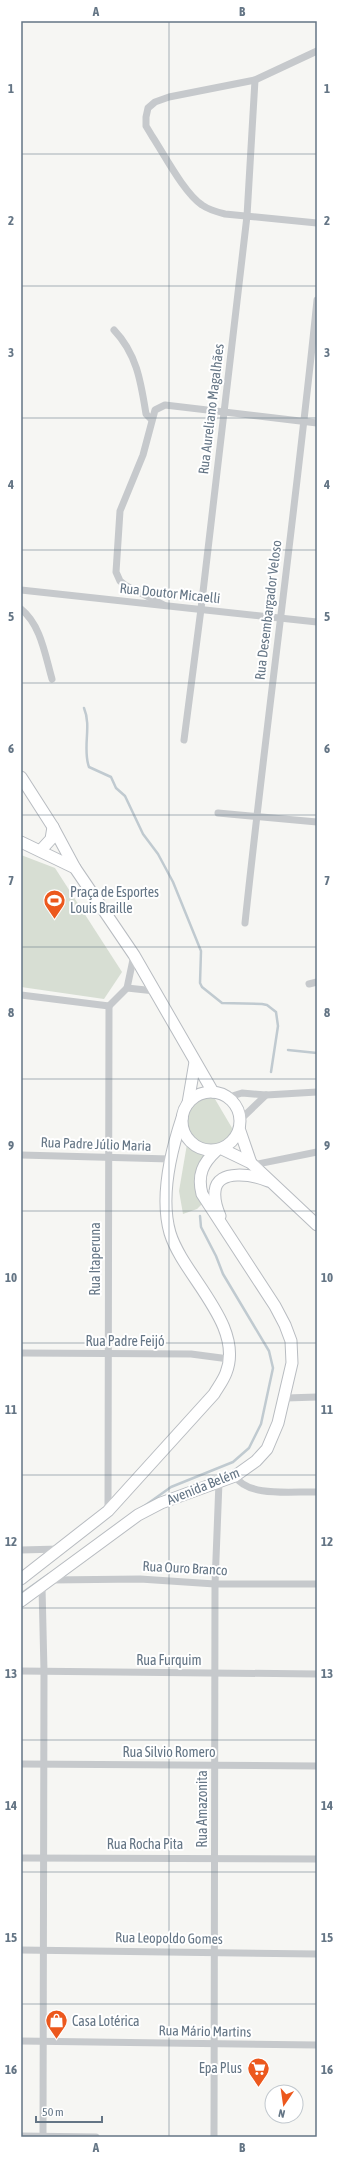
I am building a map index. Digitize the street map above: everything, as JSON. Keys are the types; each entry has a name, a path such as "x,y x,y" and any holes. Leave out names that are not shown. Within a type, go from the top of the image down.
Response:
{"street":[{"path":"317,51 255,80 162,99 155,102 148,108 146,117 146,126 193,197 212,211 317,223"},
{"name":"Rua Aureliano Magalhães","path":"184,740 201,609 247,216 255,80"},
{"name":"Rua Desembargador Veloso","path":"245,923 256,816 305,421 317,300"},
{"path":"114,330 123,339 138,368 146,414 151,419"},
{"path":"164,605 125,585 120,581 116,572 120,511 142,455 151,419 155,410 165,405 317,423"},
{"name":"Rua Doutor Micaelli","path":"21,590 317,622"},
{"path":"21,609 30,616 38,630 52,679"},
{"path":"21,777 53,827 75,868 134,955 213,1092"},
{"path":"218,813 317,822"},
{"path":"41,850 51,840 53,827"},
{"path":"21,842 41,850 75,868"},
{"path":"21,996 109,1006 127,988 134,955"},
{"path":"309,984 317,982"},
{"path":"127,988 155,991"},
{"name":"Rua Itaperuna","path":"108,1511 109,1006"},
{"path":"21,1579 108,1511 214,1394 226,1373 229,1359 228,1340 224,1328 212,1304 184,1264 176,1249 170,1231 167,1196 170,1159 188,1103 195,1062"},
{"path":"188,1103 195,1097 213,1092 229,1097 238,1107 241,1119 240,1131 252,1164"},
{"path":"229,1097 242,1093 266,1096 317,1092"},
{"path":"241,1119 266,1096"},
{"path":"182,1118 183,1129 188,1139 195,1146 205,1150 219,1150 252,1164 317,1225"},
{"path":"219,1150 233,1141 240,1131"},
{"name":"Avenida Belém","path":"21,1601 138,1515 161,1503 235,1476 256,1461 267,1449 278,1423 286,1398 292,1363 291,1341 275,1306 205,1200 200,1186 201,1170 208,1159 219,1150"},
{"path":"252,1164 317,1152"},
{"name":"Rua Padre Júlio Maria","path":"21,1155 170,1159"},
{"path":"224,1228 214,1193 218,1184 225,1178 243,1175 259,1177 271,1182"},
{"name":"Rua Padre Feijó","path":"21,1353 191,1354 229,1359"},
{"path":"286,1398 317,1397"},
{"path":"235,1476 241,1484 254,1490 317,1492"},
{"name":"Rua Amazonita","path":"214,2137 215,1584 219,1482"},
{"path":"21,1550 60,1549"},
{"name":"Rua Ouro Branco","path":"51,1580 140,1579 215,1584 317,1584"},
{"path":"42,1587 44,1671 42,1764 43,2137"},
{"name":"Rua Furquim","path":"21,1671 317,1674"},
{"name":"Rua Silvio Romero","path":"21,1764 215,1764 317,1766"},
{"name":"Rua Rocha Pita","path":"21,1858 215,1857 317,1859"},
{"name":"Rua Leopoldo Gomes","path":"21,1950 317,1954"},
{"name":"Rua Mário Martins","path":"21,2040 317,2045"},
{"path":"21,2136 96,2137"}],"shaded area":[{"name":"Praça de Esportes Louis Braille","path":"21,855 55,868 122,972 104,999 21,987"},
{"path":"212,1094 235,1133 227,1142 211,1147 194,1142 186,1125 185,1118 186,1111 190,1105 202,1097"},
{"path":"187,1144 195,1151 208,1153 203,1203 197,1209 183,1214 179,1191"}],"waterway":[{"path":"84,708 87,723 86,752 89,767 111,777 116,788 125,796 143,834 158,854 173,882 201,951 200,983 202,987 222,1003 262,1004 267,1005 276,1012 278,1026 271,1072"},
{"path":"288,1050 317,1053"},
{"path":"143,1507 171,1487 233,1462 249,1448 261,1424 273,1368 269,1351 223,1274 216,1256 201,1227 200,1216"},
{"path":"22,1593 49,1574"}],"place":[{"name":"Praça de Esportes Louis Braille","path":"55,920"},
{"name":"Casa Lotérica","path":"57,2040"},
{"name":"Epa Plus","path":"258,2088"}]}
